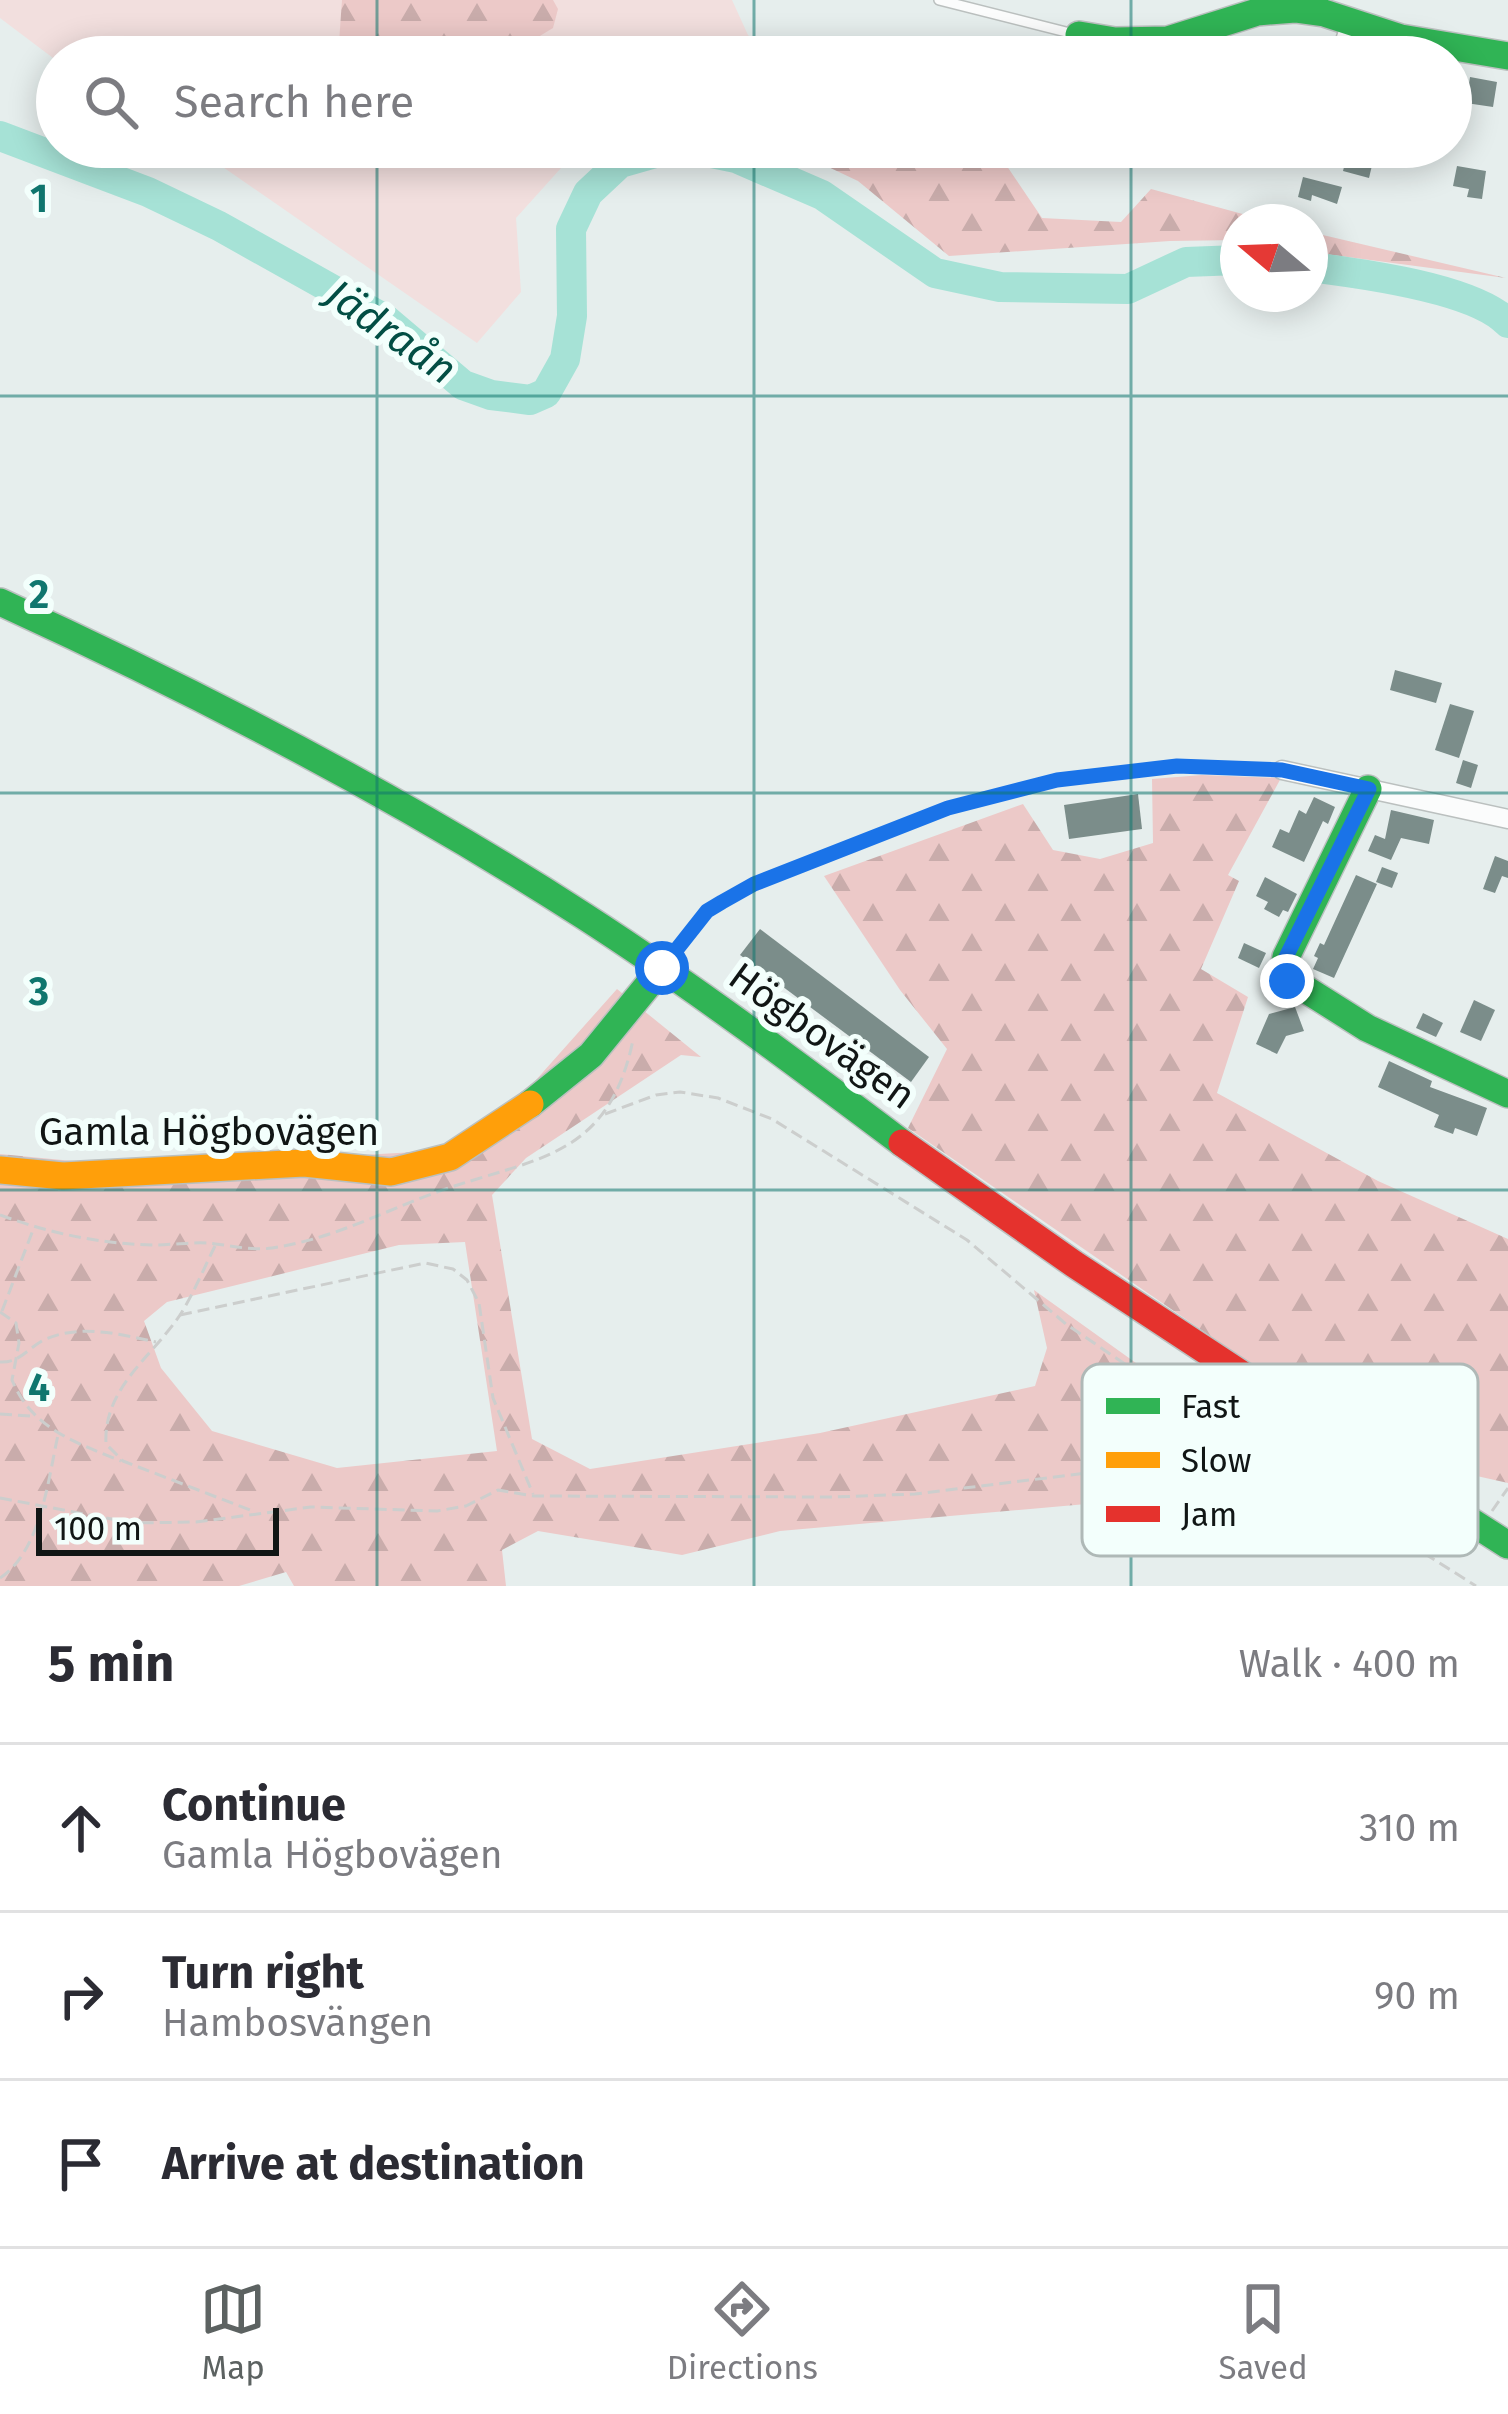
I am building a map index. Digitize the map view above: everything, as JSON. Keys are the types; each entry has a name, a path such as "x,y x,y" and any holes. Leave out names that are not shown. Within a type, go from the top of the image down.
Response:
{"main road":[{"path":"1181,36 1270,9 1308,10 1395,36"},
{"path":"1079,35 1086,36"},
{"path":"1472,50 1508,56"},
{"name":"Högbovägen","path":"0,602 107,650 326,761 518,874 662,968 1008,1219 1220,1364"},
{"path":"1369,789 1286,957 1283,974 1287,981 1366,1028 1508,1094"},
{"name":"Gamla Högbovägen","path":"0,1170 63,1176 304,1163 391,1172 450,1156 515,1116 591,1055 662,968"},
{"name":"Högbovägen","path":"1478,1526 1508,1545"}],"street":[{"path":"1347,36 1351,22"},
{"path":"1282,770 1508,819"}],"lane":[{"path":"940,0 1079,35"}],"path":[{"path":"662,968 707,911 754,884 948,808 1057,780 1177,766 1282,770"},
{"path":"604,1114 656,1095 680,1092 718,1099 772,1119 968,1240 1066,1324 1125,1364"},
{"path":"34,1228 1,1312 16,1323 20,1343 12,1380 33,1417 58,1435 255,1512"},
{"path":"123,1461 106,1444 105,1425 128,1375 180,1316 216,1244"},
{"path":"180,1316 425,1263 453,1269 467,1280 479,1304 493,1398 534,1496"},
{"path":"0,1362 13,1363 44,1340 96,1329 157,1342"},
{"path":"0,1414 33,1417"},
{"path":"0,1578 17,1565 42,1507 58,1435"},
{"path":"0,1498 132,1523 196,1522 311,1507 437,1511 466,1506 498,1490 534,1496 833,1497 915,1494 1082,1474"},
{"path":"1481,1528 1508,1489"},
{"path":"1429,1556 1476,1586"}],"shaded area":[{"path":"0,0 732,0 749,36 36,36 36,45 0,18"},
{"path":"224,168 561,168 516,218 521,292 477,343"}],"green space":[{"path":"342,0 553,0 558,9 553,28 540,36 339,36"},
{"path":"830,168 1008,168 1042,218 1121,222 1151,189 1220,208 1220,240 949,256 858,181"},
{"path":"1328,236 1506,278 1328,254"},
{"path":"1202,775 1281,778 1228,875 1239,881 1201,969 1248,997 1217,1093 1378,1181 1508,1239 1508,1483 1478,1476 1478,1364 1251,1364 908,1128 947,1049 900,990 824,876 1023,804 1053,850 1100,859 1153,843 1152,779"},
{"path":"617,989 701,1057 681,1055 526,1158 492,1195 532,1439 590,1469 820,1433 1035,1386 1047,1348 1034,1290 1137,1364 1082,1364 1082,1504 780,1531 682,1555 538,1531 502,1550 506,1586 294,1586 286,1572 239,1586 0,1586 0,1154 83,1162 227,1152 343,1156 434,1151 527,1090","holes":["465,1242 497,1451 337,1468 212,1431 161,1368 144,1321 167,1302 399,1245"]}],"building":[{"path":"1472,77 1497,82 1493,107 1472,104"},
{"path":"1344,168 1371,168 1369,178"},
{"path":"1457,168 1486,171 1482,199 1467,197 1469,189 1453,186"},
{"path":"1303,177 1342,187 1337,204 1312,195 1311,201 1298,197"},
{"path":"1395,670 1442,683 1436,703 1390,690"},
{"path":"1450,704 1474,711 1459,758 1435,750"},
{"path":"1463,760 1478,765 1471,788 1456,783"},
{"path":"1138,794 1142,829 1069,839 1064,805"},
{"path":"1314,797 1335,807 1304,862 1272,847 1280,829 1289,833 1299,810 1306,814"},
{"path":"1391,810 1434,820 1429,844 1401,838 1391,860 1368,851 1375,835 1385,839"},
{"path":"1495,856 1508,861 1508,878 1502,876 1495,893 1483,889"},
{"path":"1382,867 1398,873 1392,888 1376,882"},
{"path":"1356,875 1377,884 1334,978 1313,969 1318,958 1314,956 1320,943 1324,945"},
{"path":"1265,877 1297,894 1288,912 1283,910 1279,917 1264,909 1268,902 1256,896"},
{"path":"760,929 929,1057 911,1082 740,955"},
{"path":"1244,943 1266,953 1259,968 1238,958"},
{"path":"1474,1000 1495,1010 1481,1041 1460,1032"},
{"path":"1295,1007 1304,1031 1286,1036 1277,1054 1256,1044 1269,1014"},
{"path":"1423,1013 1443,1023 1436,1037 1416,1028"},
{"path":"1389,1061 1432,1081 1430,1087 1487,1108 1477,1136 1434,1127 1439,1115 1378,1087"}],"waterway":[{"name":"Jädraån","path":"0,136 36,150"},
{"name":"Jädraån","path":"85,168 219,226 385,319 463,385 491,395 530,400 546,393 565,359 572,316 571,229 588,193 615,168"},
{"name":"Jädraån","path":"759,168 822,195 935,273 1000,287 1128,289 1186,262 1220,261"},
{"name":"Jädraån","path":"1328,270 1444,291 1508,323"}],"traffic: fast":[{"path":"1181,36 1257,12 1295,9 1324,13 1395,36"},
{"path":"1079,35 1085,36"},
{"path":"1472,50 1508,56"},
{"path":"0,602 298,748 443,829 665,970 902,1143"},
{"path":"1368,789 1286,957 1283,975 1367,1028 1508,1094"},
{"path":"530,1104 591,1055 662,968"},
{"path":"1478,1526 1508,1545"}],"traffic: slow":[{"path":"0,1170 63,1176 304,1163 391,1172 450,1157 530,1104"}],"traffic: jam":[{"path":"902,1143 1226,1364"}],"route":[{"path":"662,968 707,911 754,884 948,808 1057,780 1177,766 1235,767 1282,770 1369,789 1286,957 1282,968 1287,981"}]}
